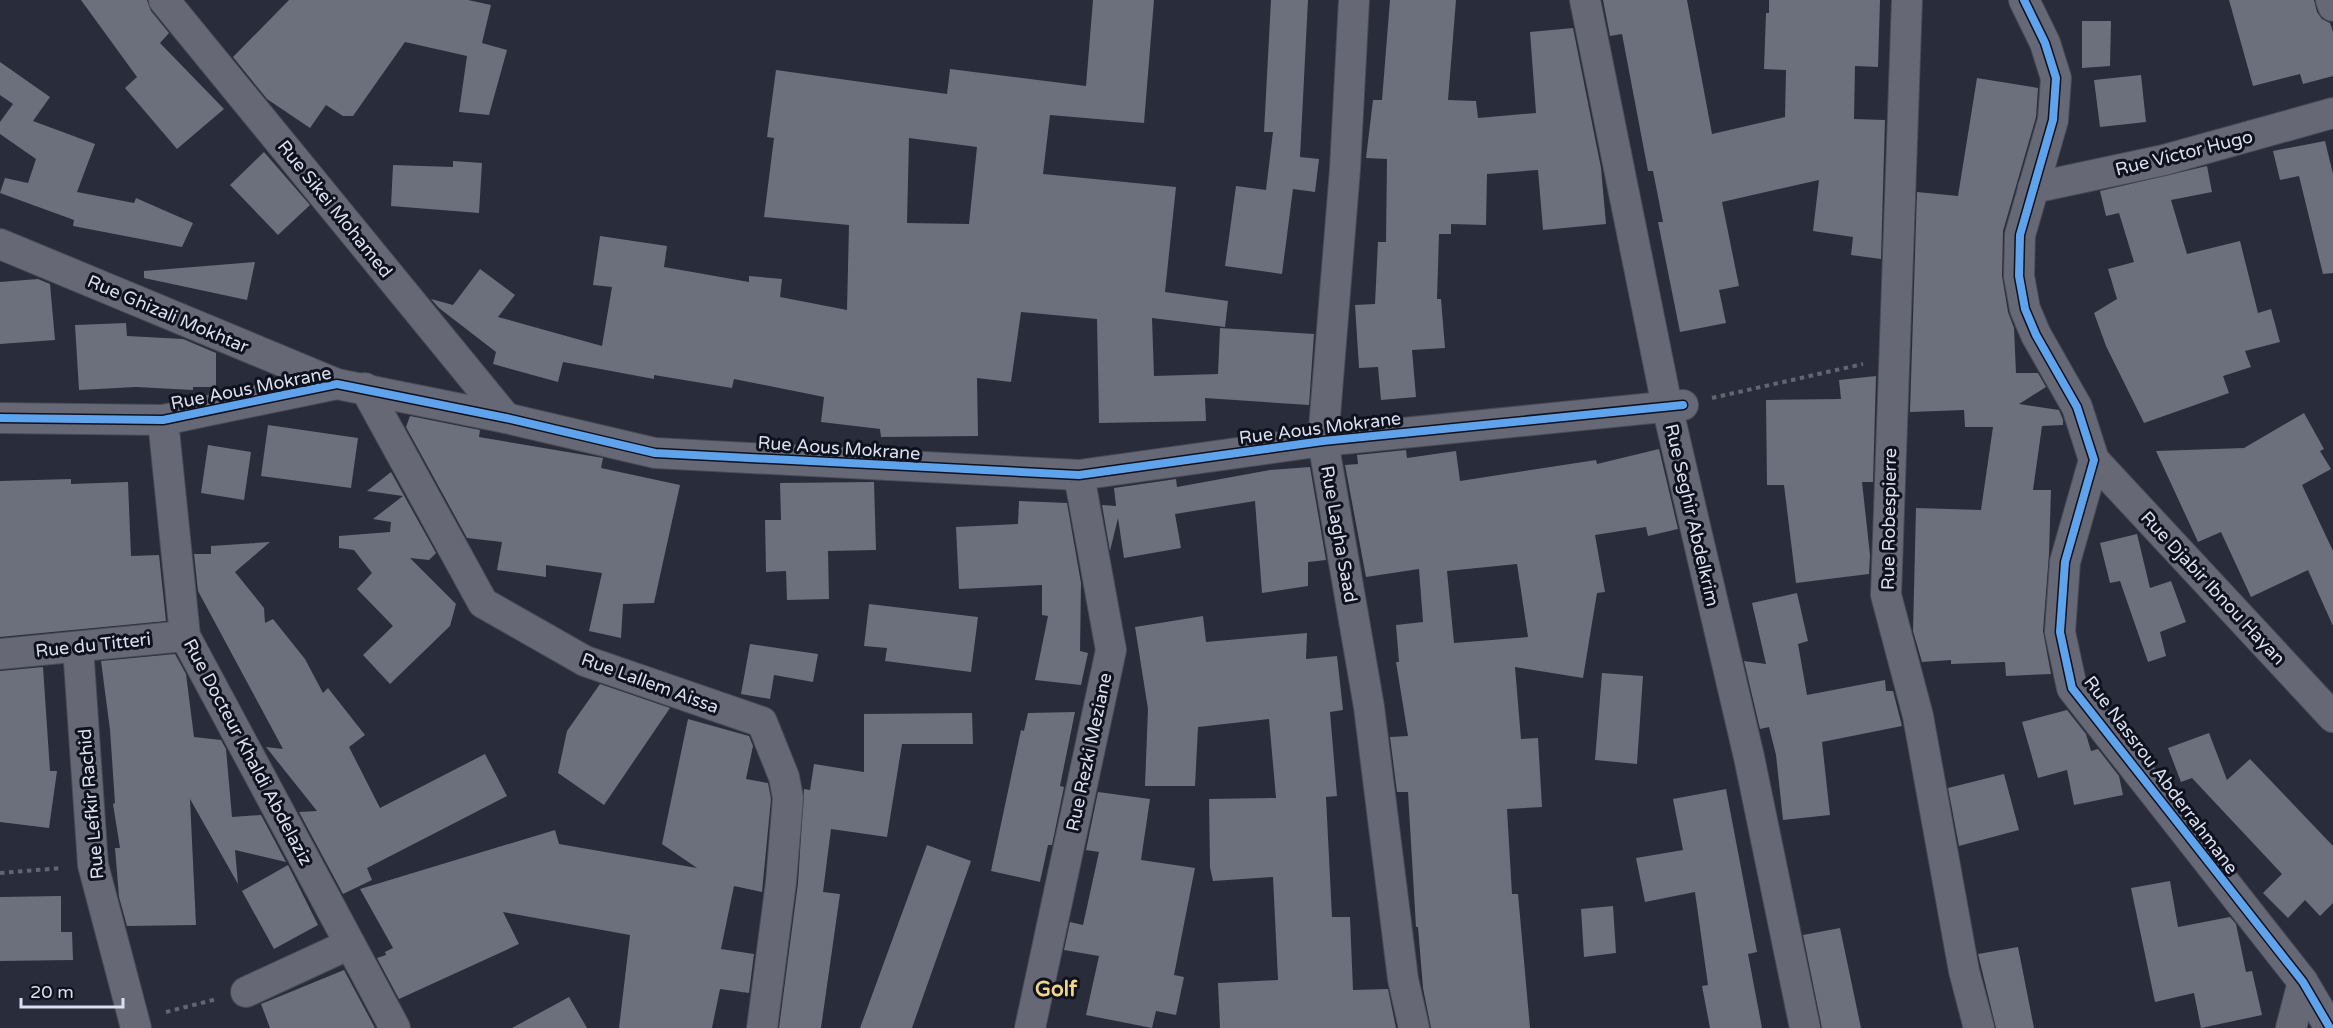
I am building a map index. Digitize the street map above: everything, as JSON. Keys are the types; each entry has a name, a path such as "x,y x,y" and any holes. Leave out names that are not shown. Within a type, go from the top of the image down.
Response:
{"street":[{"name":"Rue Sikei Mohamed","path":"164,0 506,418"},
{"name":"Rue Lagha Saad","path":"1354,0 1345,169 1323,441 1369,707 1403,979 1414,1028"},
{"name":"Rue Seghir Abdelkrim","path":"1585,0 1675,405 1805,1028"},
{"name":"Rue Robespierre","path":"1907,0 1886,595 1918,716 1964,971 1978,1028"},
{"path":"2024,0 2045,44 2056,78 2053,120 2020,236 2019,276 2025,309 2036,335 2077,407 2094,460"},
{"path":"2331,0 2333,6"},
{"name":"Rue Victor Hugo","path":"2033,188 2164,160 2333,113"},
{"name":"Rue Ghizali Mokhtar","path":"0,243 351,386"},
{"name":"Rue Aous Mokrane","path":"0,418 163,420 351,386 506,418 655,453 1079,475 1323,441 1675,405"},
{"name":"Rue Lallem Aissa","path":"351,386 483,603 585,662 762,722 784,777 788,798 762,1028"},
{"name":"Rue Docteur Khaldi Abdelaziz","path":"163,420 185,636 395,1028"},
{"name":"Rue Djabir Ibnou Hayan","path":"2094,460 2333,717"},
{"name":"Rue Nassrou Abderrahmane","path":"2094,460 2065,562 2060,632 2072,688 2303,982 2330,1028"},
{"name":"Rue Rezki Meziane","path":"1030,1028 1111,650 1079,475"},
{"name":"Rue du Titteri","path":"0,654 185,636"},
{"name":"Rue Lefkir Rachid","path":"78,647 93,865 135,1024"},
{"path":"246,992 350,944"},
{"path":"2291,1028 2303,982"}],"path":[{"path":"1675,405 1893,357"},
{"path":"0,873 93,865"},
{"path":"135,1024 246,992"}],"building":[{"path":"81,0 147,0 151,11 169,33 160,43 224,109 177,149 125,88 137,77"},
{"path":"289,0 468,0 491,5 482,43 507,50 489,115 459,112 467,56 405,42 353,116 343,116 326,105 310,128 267,99 233,57"},
{"path":"1093,0 1154,0 1144,123 1050,115 1043,174 1176,187 1165,292 1228,301 1225,327 1152,318 1154,376 1218,374 1220,328 1314,334 1309,405 1205,398 1206,421 1099,423 1097,319 1021,312 1011,382 977,378 978,436 881,437 880,429 821,422 824,397 734,379 732,388 654,375 654,379 563,362 558,382 493,364 496,352 439,308 431,299 453,305 480,269 515,295 498,317 602,346 612,287 593,285 600,236 667,246 664,267 749,282 749,276 782,279 780,297 847,310 849,225 764,217 774,138 767,137 776,70 947,94 950,69 1086,86","holes":["909,138 977,147 969,224 907,223"]},
{"path":"1271,0 1308,0 1300,157 1319,159 1315,192 1293,189 1282,274 1225,266 1236,186 1266,190 1273,132 1264,132"},
{"path":"1390,0 1456,0 1448,100 1476,101 1478,118 1536,113 1530,32 1573,28 1601,168 1606,224 1543,230 1538,170 1487,174 1486,225 1451,224 1451,234 1439,234 1437,299 1441,299 1445,348 1412,350 1416,397 1381,400 1378,367 1359,368 1355,305 1375,304 1378,242 1386,242 1387,159 1366,158 1373,100 1382,100"},
{"path":"1603,0 1687,0 1712,134 1785,117 1786,70 1764,69 1766,13 1769,13 1769,0 1880,0 1878,67 1855,66 1854,119 1885,120 1881,259 1851,255 1853,237 1813,231 1819,180 1722,202 1739,286 1719,290 1726,323 1680,332 1658,222 1663,222 1653,171 1648,171 1622,34 1610,36"},
{"path":"2229,0 2314,0 2317,12 2322,19 2330,23 2333,32 2333,76 2303,84 2300,74 2253,86"},
{"path":"2082,21 2111,21 2110,66 2082,68"},
{"path":"0,62 50,97 33,121 95,144 77,192 134,203 136,198 193,223 182,247 73,226 74,220 0,193 5,178 28,183 36,159 0,134 0,122 13,104 0,95"},
{"path":"2141,75 2146,122 2100,127 2094,80"},
{"path":"1977,78 2038,88 2036,117 2003,231 2002,276 2008,312 2014,328 2016,373 2038,373 2046,387 2019,404 2059,410 2063,420 2063,425 2042,426 2033,490 2051,490 2043,631 2051,674 2006,676 2005,662 1951,664 1951,660 1922,662 1913,631 1916,508 1981,510 1993,427 1965,427 1964,410 1910,412 1917,192 1958,196"},
{"path":"2325,141 2333,174 2333,273 2323,274 2299,176 2280,180 2273,151"},
{"path":"264,152 310,205 278,235 230,185"},
{"path":"453,161 482,163 479,213 391,206 393,165 453,167"},
{"path":"2207,166 2212,192 2171,200 2187,254 2240,241 2258,313 2271,309 2280,342 2245,351 2251,367 2223,376 2229,393 2144,423 2106,346 2094,313 2117,299 2108,269 2134,262 2119,213 2106,216 2100,191"},
{"path":"255,262 247,300 144,278 144,271"},
{"path":"38,279 50,284 55,340 0,344 0,282"},
{"path":"126,323 127,336 183,339 216,353 216,387 193,387 193,390 136,387 79,390 75,325"},
{"path":"1876,376 1873,482 1862,482 1870,555 1869,574 1796,583 1784,485 1767,485 1766,400 1841,399 1839,380"},
{"path":"2304,413 2324,449 2320,451 2331,469 2302,485 2333,551 2333,626 2308,570 2251,597 2221,532 2198,542 2156,451 2244,448"},
{"path":"410,416 480,430 479,437 603,458 601,468 680,485 654,603 623,604 621,638 589,631 602,573 546,565 546,577 497,570 502,542 467,538 406,427"},
{"path":"268,425 358,438 351,488 261,476"},
{"path":"208,445 251,452 244,500 201,493"},
{"path":"1659,449 1678,529 1648,536 1646,527 1595,535 1605,592 1597,593 1583,678 1515,667 1521,739 1538,738 1542,807 1507,809 1512,894 1518,894 1530,1028 1431,1028 1423,988 1418,927 1416,927 1408,792 1397,792 1390,737 1408,736 1396,662 1399,662 1396,625 1423,622 1419,569 1366,577 1345,465 1358,464 1357,455 1406,450 1407,458 1456,451 1460,481 1596,460 1597,464","holes":["1517,564 1528,637 1454,643 1447,571"]},
{"path":"1310,467 1326,560 1308,562 1308,586 1262,593 1255,501 1175,514 1181,548 1124,558 1118,518 1110,551 1102,505 1116,506 1114,488 1176,479 1177,487 1270,470"},
{"path":"391,472 436,553 429,560 410,558 456,604 450,626 390,684 363,655 393,626 357,589 372,573 354,550 339,548 339,536 390,532 391,522 373,519 403,496 367,491"},
{"path":"71,479 71,484 128,482 131,556 159,555 166,621 0,637 0,481"},
{"path":"874,482 876,550 828,551 829,599 787,600 786,571 766,572 765,520 781,520 780,483"},
{"path":"1019,501 1067,503 1081,583 1080,651 1088,653 1081,685 1035,680 1048,616 1042,615 1042,585 959,589 956,527 1018,524"},
{"path":"2137,534 2150,588 2171,581 2186,622 2160,632 2166,656 2148,662 2120,581 2110,583 2100,543"},
{"path":"270,542 235,572 264,608 265,623 273,619 305,659 323,693 328,688 365,735 349,747 380,808 485,754 507,796 367,868 372,880 343,894 299,812 317,811 266,747 283,749 198,591 194,554 211,554 211,546"},
{"path":"1797,593 1808,641 1798,644 1807,695 1885,680 1886,691 1893,691 1902,726 1822,742 1830,815 1783,820 1776,755 1769,727 1760,729 1744,661 1766,664 1752,603"},
{"path":"869,604 978,617 971,672 885,661 887,648 864,646"},
{"path":"1203,616 1206,642 1307,633 1306,659 1337,656 1343,710 1330,712 1337,796 1326,797 1332,917 1350,917 1353,990 1388,989 1396,1028 1220,1028 1218,983 1278,980 1273,877 1213,881 1210,868 1209,799 1276,798 1269,719 1198,727 1195,786 1145,786 1148,709 1135,627"},
{"path":"750,644 818,654 813,682 774,675 770,699 741,694"},
{"path":"175,654 186,674 194,737 221,740 226,749 232,817 261,815 286,862 235,850 238,884 190,799 196,925 127,926 119,897 115,848 120,848 113,804 115,803 110,730 101,661"},
{"path":"43,667 50,771 57,771 49,828 0,822 0,671"},
{"path":"1602,673 1643,676 1637,764 1595,760"},
{"path":"600,684 670,708 604,805 558,773 567,731"},
{"path":"2067,710 2086,734 2091,751 2098,749 2119,776 2123,795 2074,805 2067,770 2038,778 2022,722"},
{"path":"1075,712 1060,786 1064,787 1052,845 1048,845 1040,882 991,871 1021,730 1024,731 1028,713"},
{"path":"972,713 973,744 902,744 887,837 831,829 823,892 840,894 821,1028 779,1028 798,883 804,789 810,790 814,764 864,772 864,714"},
{"path":"688,719 749,736 753,746 746,779 768,783 771,799 762,892 734,886 721,949 754,954 749,993 720,989 712,1028 619,1028 630,935 503,912 519,944 399,999 377,958 386,955 385,952 393,948 360,889 555,830 559,844 697,868 662,844"},
{"path":"2209,733 2227,780 2250,759 2333,846 2333,903 2320,916 2305,900 2288,918 2263,893 2282,874 2192,778 2181,782 2168,748"},
{"path":"2004,774 2019,830 1959,846 1948,788"},
{"path":"1726,789 1757,952 1748,954 1762,1028 1710,1028 1702,986 1708,985 1695,892 1645,902 1636,858 1683,850 1673,799"},
{"path":"1098,792 1150,799 1141,860 1195,868 1174,975 1184,977 1176,1015 1156,1011 1152,1028 1086,1015 1099,956 1064,950 1070,922 1083,925 1099,852 1086,850"},
{"path":"927,845 971,861 912,1028 860,1028"},
{"path":"288,865 318,925 274,949 242,891"},
{"path":"2170,881 2178,927 2230,917 2236,924 2246,972 2252,971 2262,1015 2201,1028 2194,993 2155,1002 2131,888"},
{"path":"61,896 61,932 72,932 73,960 0,961 0,897"},
{"path":"1613,906 1616,953 1584,957 1581,909"},
{"path":"1840,928 1861,1028 1822,1028 1803,935"},
{"path":"2018,947 2034,1028 1996,1028 1978,954"},
{"path":"344,970 375,1028 270,1028 261,1004"},
{"path":"569,997 587,1028 512,1028"}],"cycle path":[{"path":"2024,0 2045,43 2056,78 2053,120 2020,235 2019,276 2025,309 2036,335 2077,407 2094,460 2065,562 2060,632 2072,688 2303,982 2330,1028"},
{"path":"0,418 163,420 337,384 506,418 655,453 1079,475 1323,441 1683,405"}],"district":[{"name":"Golf","path":"1056,989"}]}
